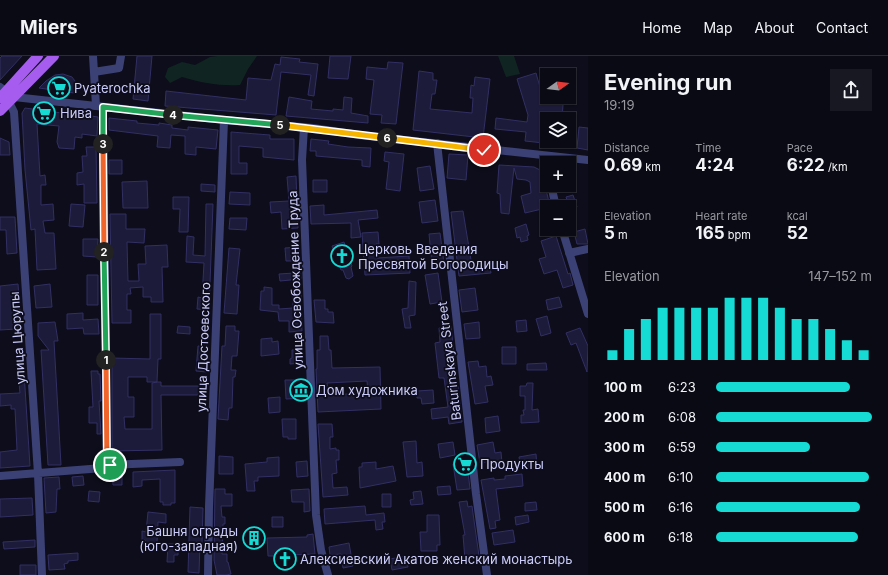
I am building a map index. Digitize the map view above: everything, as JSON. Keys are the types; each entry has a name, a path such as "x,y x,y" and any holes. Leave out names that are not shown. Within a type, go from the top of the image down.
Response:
{"main road":[{"path":"0,111 6,95 38,56"},
{"path":"6,95 54,56"}],"street":[{"path":"93,56 99,106 107,465"},
{"path":"94,72 119,68 120,56"},
{"path":"6,95 224,120 304,127 359,135 544,156"},
{"name":"улица Цюрупы","path":"6,95 14,112 38,474 42,575"},
{"name":"улица Достоевского","path":"208,575 209,507 224,120"},
{"name":"улица Освобождение Труда","path":"304,127 302,160 316,515 321,550 328,575"},
{"name":"Baturinskaya Street","path":"436,143 476,494 487,575"},
{"path":"576,159 588,160"},
{"path":"564,236 588,314"},
{"path":"569,253 588,249"},
{"path":"0,476 102,468 107,465 180,462"}],"green space":[{"path":"257,56 240,85 211,84 182,77 170,83 165,77 168,68 182,62 195,65 210,57"},
{"path":"498,56 514,56 520,74 506,77"}],"building":[{"path":"2,56 22,56 0,80 0,58"},
{"path":"137,56 152,56 148,101 133,99"},
{"path":"330,56 351,56 348,79 328,78"},
{"path":"281,57 300,59 299,62 318,64 314,96 308,95 311,75 281,72 276,115 165,106 166,91 246,100 248,78 271,80 275,64 280,65"},
{"path":"388,62 403,63 396,124 381,123 382,115 370,114 374,80 366,79 367,67 387,69"},
{"path":"419,71 433,73 433,80 437,80 435,94 432,94 430,109 472,113 473,98 470,98 471,85 474,86 475,77 490,79 483,138 413,130"},
{"path":"536,73 540,87 540,104 563,104 562,112 540,112 540,143 525,141 526,132 495,129 496,118 527,122 528,115 517,79"},
{"path":"63,74 72,77 75,81 74,93 39,88 55,75"},
{"path":"289,97 312,101 311,109 333,111 333,109 343,110 344,97 352,98 351,113 368,116 368,123 286,116"},
{"path":"25,108 84,116 88,113 91,116 98,117 97,136 82,134 82,138 75,137 74,149 59,148 57,142 59,126 37,124 40,176 45,175 46,185 41,185 41,205 53,204 54,220 43,221 45,233 54,233 56,269 37,270 35,229 31,230 25,170 22,113"},
{"path":"109,118 137,121 137,123 159,125 159,123 172,125 172,128 188,130 188,127 218,130 216,149 196,147 196,155 185,154 185,136 171,135 170,148 157,147 158,136 109,130"},
{"path":"579,127 588,128 588,150 577,148"},
{"path":"231,132 270,135 270,139 294,139 294,160 263,157 263,148 239,146 239,163 247,163 247,174 231,174"},
{"path":"0,138 9,142 10,155 0,155"},
{"path":"311,139 329,141 328,144 348,147 371,148 370,167 362,166 362,160 316,156 316,151 310,151"},
{"path":"86,147 96,147 97,203 84,203 84,184 77,185 77,173 83,172 82,156 87,156"},
{"path":"385,152 404,154 400,191 386,189 389,162 384,161"},
{"path":"449,154 468,155 466,180 447,178"},
{"path":"109,160 122,160 122,174 109,174"},
{"path":"499,165 534,167 540,170 540,192 547,192 548,200 540,200 540,209 525,213 521,196 531,193 530,182 517,179 514,168 509,214 501,213 500,194 497,193"},
{"path":"430,166 434,189 420,191 417,168"},
{"path":"296,176 298,228 282,229 281,212 271,213 270,202 289,201 287,177"},
{"path":"313,180 327,180 327,192 313,192"},
{"path":"147,181 148,208 123,208 122,182"},
{"path":"201,184 215,185 215,192 201,191"},
{"path":"230,192 250,193 250,205 229,204"},
{"path":"573,195 575,200 567,200 566,197"},
{"path":"173,197 189,197 188,232 179,232 180,209 173,209"},
{"path":"435,200 438,221 422,223 419,202"},
{"path":"71,204 85,205 83,227 69,226"},
{"path":"206,204 213,204 209,310 197,309 198,297 202,298 204,263 186,262 187,236 194,237 193,255 205,256"},
{"path":"324,205 324,215 377,210 378,218 358,220 361,237 351,238 351,223 311,224 310,206"},
{"path":"463,211 472,266 489,263 491,273 459,276 451,212"},
{"path":"110,214 126,214 126,229 145,229 144,243 127,242 128,281 139,281 138,264 146,264 145,246 167,245 168,267 162,267 163,302 151,302 151,297 143,297 143,287 130,288 131,294 127,294 127,310 131,310 131,323 112,323"},
{"path":"0,217 15,217 17,253 7,254 6,230 0,230"},
{"path":"230,218 247,218 246,230 229,229"},
{"path":"526,224 529,235 527,236 528,240 521,242 520,237 517,238 515,228"},
{"path":"585,229 588,244 577,244 575,236 576,231"},
{"path":"378,232 379,244 376,244 377,258 409,256 410,273 365,275 362,233"},
{"path":"440,233 444,263 432,264 429,234"},
{"path":"556,236 573,285 563,288 557,270 544,274 539,259 546,257 541,241"},
{"path":"83,239 98,239 97,257 83,256"},
{"name":"Церковь Введения Пресвятой Богородицы","path":"344,242 352,266 353,276 349,279 346,278 343,270 341,270 332,246"},
{"path":"299,247 301,279 280,281 279,274 294,273 293,261 286,261 285,248"},
{"path":"229,248 240,249 236,285 239,285 237,314 224,313"},
{"path":"438,273 442,302 430,304 425,275"},
{"path":"87,275 98,275 98,305 87,305"},
{"path":"409,281 416,282 415,315 409,316 411,328 405,328 402,309 408,308"},
{"path":"18,284 21,325 17,325 17,329 0,330 0,286"},
{"path":"50,284 52,307 36,308 34,286"},
{"path":"264,287 272,288 272,305 279,305 279,309 293,308 293,295 301,295 302,331 289,332 289,321 279,321 278,312 260,310 261,291 264,291"},
{"path":"475,288 478,310 462,312 459,290"},
{"path":"559,297 562,307 548,310 546,300"},
{"path":"314,300 325,300 325,309 328,309 328,312 333,312 334,323 316,322"},
{"path":"83,313 83,320 98,319 99,334 84,334 83,328 67,329 67,314"},
{"path":"150,314 161,314 161,359 158,359 157,382 161,382 161,386 202,386 202,395 161,395 162,450 112,451 112,358 150,359","holes":["128,377 147,377 147,382 157,382 152,383 152,429 125,429 124,417 134,417 134,397 128,397"]},
{"path":"547,316 551,333 541,336 536,319"},
{"path":"526,320 527,331 517,332 516,321"},
{"path":"55,322 58,341 54,341 61,465 48,465 41,350 49,350 38,336 38,323"},
{"path":"479,322 480,338 466,339 464,324"},
{"path":"178,326 190,327 190,334 177,333"},
{"path":"226,326 235,326 235,331 239,331 237,356 232,356 231,370 236,370 235,377 233,377 232,408 229,408 228,420 218,419 222,346 225,346"},
{"path":"451,326 456,374 450,374 451,387 458,386 462,422 449,424 448,417 432,419 431,409 448,407 444,378 439,378 435,343 440,342 439,328"},
{"path":"580,328 588,346 587,372 576,343 571,345 566,333"},
{"path":"320,336 328,336 329,350 331,350 332,368 380,367 381,409 318,412 316,369 317,350 320,350","holes":["367,381 368,393 328,395 327,383"]},
{"path":"272,338 272,342 278,341 279,354 261,356 261,339"},
{"path":"198,346 208,346 206,372 196,371"},
{"path":"502,347 516,347 516,364 502,364"},
{"path":"301,349 302,363 290,364 292,350"},
{"path":"478,361 479,367 486,366 487,377 491,376 493,385 485,386 488,402 475,404 468,362"},
{"path":"546,363 547,370 527,370 527,364"},
{"path":"91,371 98,371 98,374 100,374 101,401 99,401 101,434 97,434 97,423 89,423 89,407 93,407"},
{"path":"24,372 30,466 0,468 0,452 17,450 15,409 11,409 11,405 0,406 0,394 20,393 18,373"},
{"path":"285,380 303,380 304,398 286,399"},
{"path":"527,383 533,383 532,410 538,409 539,422 521,423 521,415 524,415 523,410 525,410 525,396 520,396 520,386 526,386"},
{"path":"433,390 434,403 422,404 421,398 417,398 417,391"},
{"path":"280,397 280,412 269,413 268,398"},
{"path":"498,416 500,431 486,433 485,418"},
{"path":"282,419 296,419 296,439 288,439 288,437 283,437"},
{"path":"318,424 332,424 333,437 330,437 330,449 336,448 336,450 339,450 339,460 336,460 337,473 332,474 333,488 347,487 348,495 323,497"},
{"path":"416,441 417,463 422,462 423,476 407,477 403,442"},
{"path":"453,442 455,455 440,458 438,444"},
{"path":"493,442 495,453 501,452 502,463 490,465 490,461 480,463 477,445"},
{"path":"536,454 537,467 521,469 519,457"},
{"path":"219,456 233,457 233,474 219,474"},
{"path":"279,457 279,476 258,477 258,481 254,481 255,491 247,491 245,464 267,462 267,458"},
{"path":"307,461 308,476 297,477 296,462"},
{"path":"376,462 376,469 393,466 396,481 360,488 359,467 362,467 362,463"},
{"path":"467,463 470,489 457,490 453,464"},
{"path":"175,470 175,503 171,503 171,505 163,505 163,502 160,502 160,479 142,480 142,486 133,487 133,472"},
{"path":"112,473 122,473 122,485 113,485"},
{"path":"522,474 523,486 496,489 500,520 495,521 496,528 490,529 481,480 494,478 494,480 505,479 505,476"},
{"path":"83,476 84,485 73,486 72,477"},
{"path":"59,477 60,489 57,489 56,512 46,513 44,478"},
{"path":"450,486 451,494 438,495 437,487"},
{"path":"215,489 225,489 225,494 232,494 232,506 221,506 222,517 225,517 225,524 223,524 222,554 227,554 227,562 231,574 226,575 217,575 214,560"},
{"path":"309,489 310,511 304,512 304,502 292,502 291,490"},
{"path":"89,491 100,492 99,502 88,501"},
{"path":"421,491 423,504 411,505 410,500 414,499 413,492"},
{"path":"382,494 391,494 391,507 382,507"},
{"path":"32,498 33,515 0,517 0,499"},
{"path":"467,501 468,507 472,506 479,556 465,560 463,535 465,535 459,502"},
{"path":"536,502 537,510 525,511 525,503"},
{"path":"365,506 366,515 384,513 385,522 382,522 383,529 376,530 375,520 325,524 324,509"},
{"path":"190,507 203,508 199,573 188,572"},
{"path":"148,512 166,514 166,523 158,522 157,543 151,542 151,545 145,545 145,540 142,540 142,531 146,532"},
{"path":"427,515 439,515 440,545 437,545 437,551 421,551 420,532 427,532"},
{"path":"528,515 529,522 516,525 515,517"},
{"path":"272,517 283,517 283,527 272,527"},
{"path":"513,530 515,542 494,545 492,533"},
{"path":"313,534 315,554 288,555 284,558 282,556 268,556 267,538 307,537 307,535"},
{"path":"35,540 35,547 4,549 3,542"},
{"path":"349,543 353,566 343,568 341,554 330,555 329,547"},
{"path":"168,544 178,544 178,555 174,555 174,562 167,562"},
{"path":"78,553 78,560 68,561 68,563 64,564 65,569 49,570 48,555"},
{"path":"406,556 408,567 392,570 390,559"},
{"path":"20,565 36,565 36,575 20,575"}],"place":[{"name":"Pyaterochka","path":"59,88"},
{"name":"Нива","path":"44,113"},
{"name":"Церковь Введения Пресвятой Богородицы","path":"342,256"},
{"name":"Дом художника","path":"301,390"},
{"name":"Продукты","path":"465,464"},
{"name":"Башня ограды (юго-западная)","path":"254,538"},
{"name":"Алексиевский Акатов женский монастырь","path":"285,559"}],"route":[{"path":"110,465 107,465 103,107 313,128 484,150"}]}
